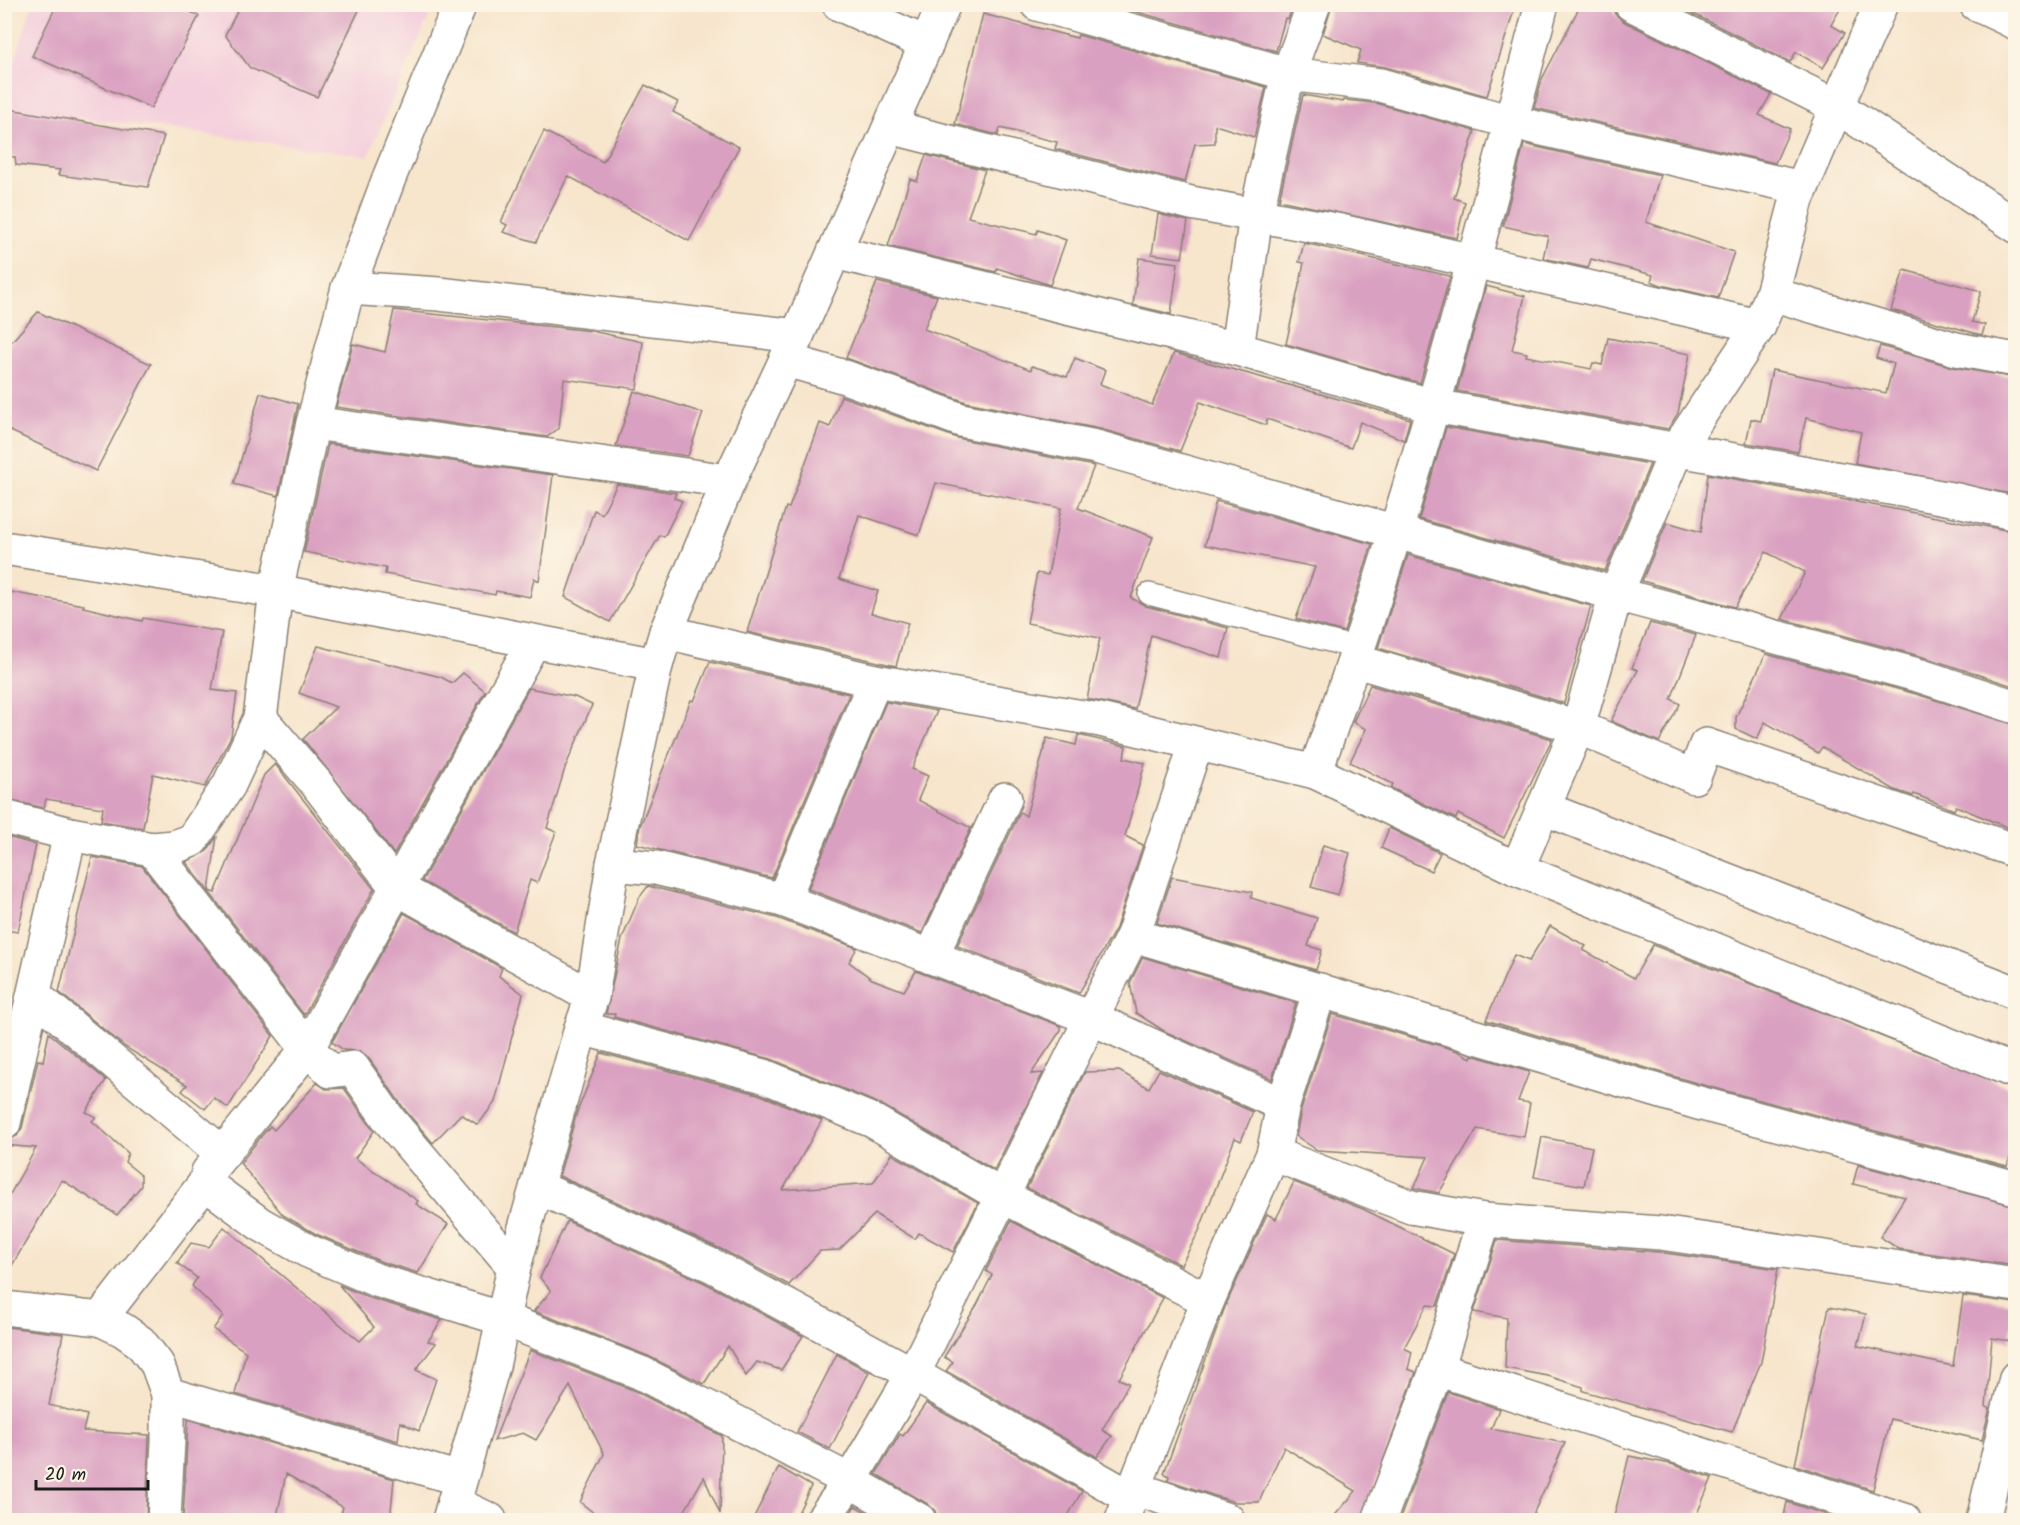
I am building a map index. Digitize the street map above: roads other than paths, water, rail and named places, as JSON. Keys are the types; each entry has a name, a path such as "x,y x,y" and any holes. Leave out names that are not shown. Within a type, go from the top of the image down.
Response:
{"street":[{"path":"4,817 70,834 152,849 174,847 192,840 229,785 260,718 276,591 313,423 348,288 389,178 460,4"},
{"path":"839,4 927,44"},
{"path":"454,1501 493,1366 514,1267 580,1028 592,997 613,864 656,665 666,632 729,481 792,348 944,4"},
{"path":"1036,4 1288,74 1380,85 1511,122 1802,188"},
{"path":"1237,348 1256,215 1288,74 1314,4"},
{"path":"1315,772 1358,655 1397,533 1474,263 1542,4"},
{"path":"1631,4 1838,107 2016,226"},
{"path":"1517,869 1578,727 1616,594 1676,451 1759,326 1772,294 1802,188 1881,4"},
{"path":"1976,4 2016,23"},
{"path":"890,127 1191,202 1341,231 1759,326"},
{"path":"834,252 1237,348 1434,406 1957,500 2016,514"},
{"path":"348,288 439,294 792,348 845,377 961,420 1096,447 1616,594 1921,676 2016,707"},
{"path":"1772,294 1956,349 2016,360"},
{"path":"313,423 729,481"},
{"path":"4,548 276,591 533,643 656,665"},
{"path":"666,632 875,681 1100,720 1315,772 1517,869 2016,1072"},
{"path":"100,1319 205,1183 208,1172 307,1049 533,643"},
{"path":"1358,655 1578,727 1694,777 1706,745 2016,851"},
{"path":"783,900 875,681"},
{"path":"260,718 316,783 397,888 592,997"},
{"path":"822,1521 850,1481 913,1374 1133,935 1196,744"},
{"path":"931,957 1005,799"},
{"path":"1543,808 2016,993"},
{"path":"4,1123 70,834"},
{"path":"152,849 307,1049 331,1071 352,1068 373,1092 390,1121 514,1267"},
{"path":"613,864 656,868 783,900 1091,1018 1283,1105"},
{"path":"1133,935 1695,1102 2016,1188"},
{"path":"1129,1502 1208,1300 1273,1154 1283,1105 1320,990"},
{"path":"34,995 223,1154"},
{"path":"580,1028 764,1076 873,1121 1002,1196 1208,1300"},
{"path":"1273,1154 1411,1207 1484,1220 1660,1233 2016,1285"},
{"path":"205,1183 260,1224 308,1251 376,1280 502,1319 641,1373 850,1481 919,1521"},
{"path":"537,1186 713,1266 913,1374 1129,1502 1228,1521"},
{"path":"1379,1521 1437,1369 1484,1220"},
{"path":"4,1308 100,1319 140,1342 157,1364 168,1394 164,1521"},
{"path":"1437,1369 1904,1521"},
{"path":"1983,1521 2007,1461 2016,1378"},
{"path":"168,1394 454,1501 490,1521"}],"lane":[{"path":"1149,594 1358,655"}]}
